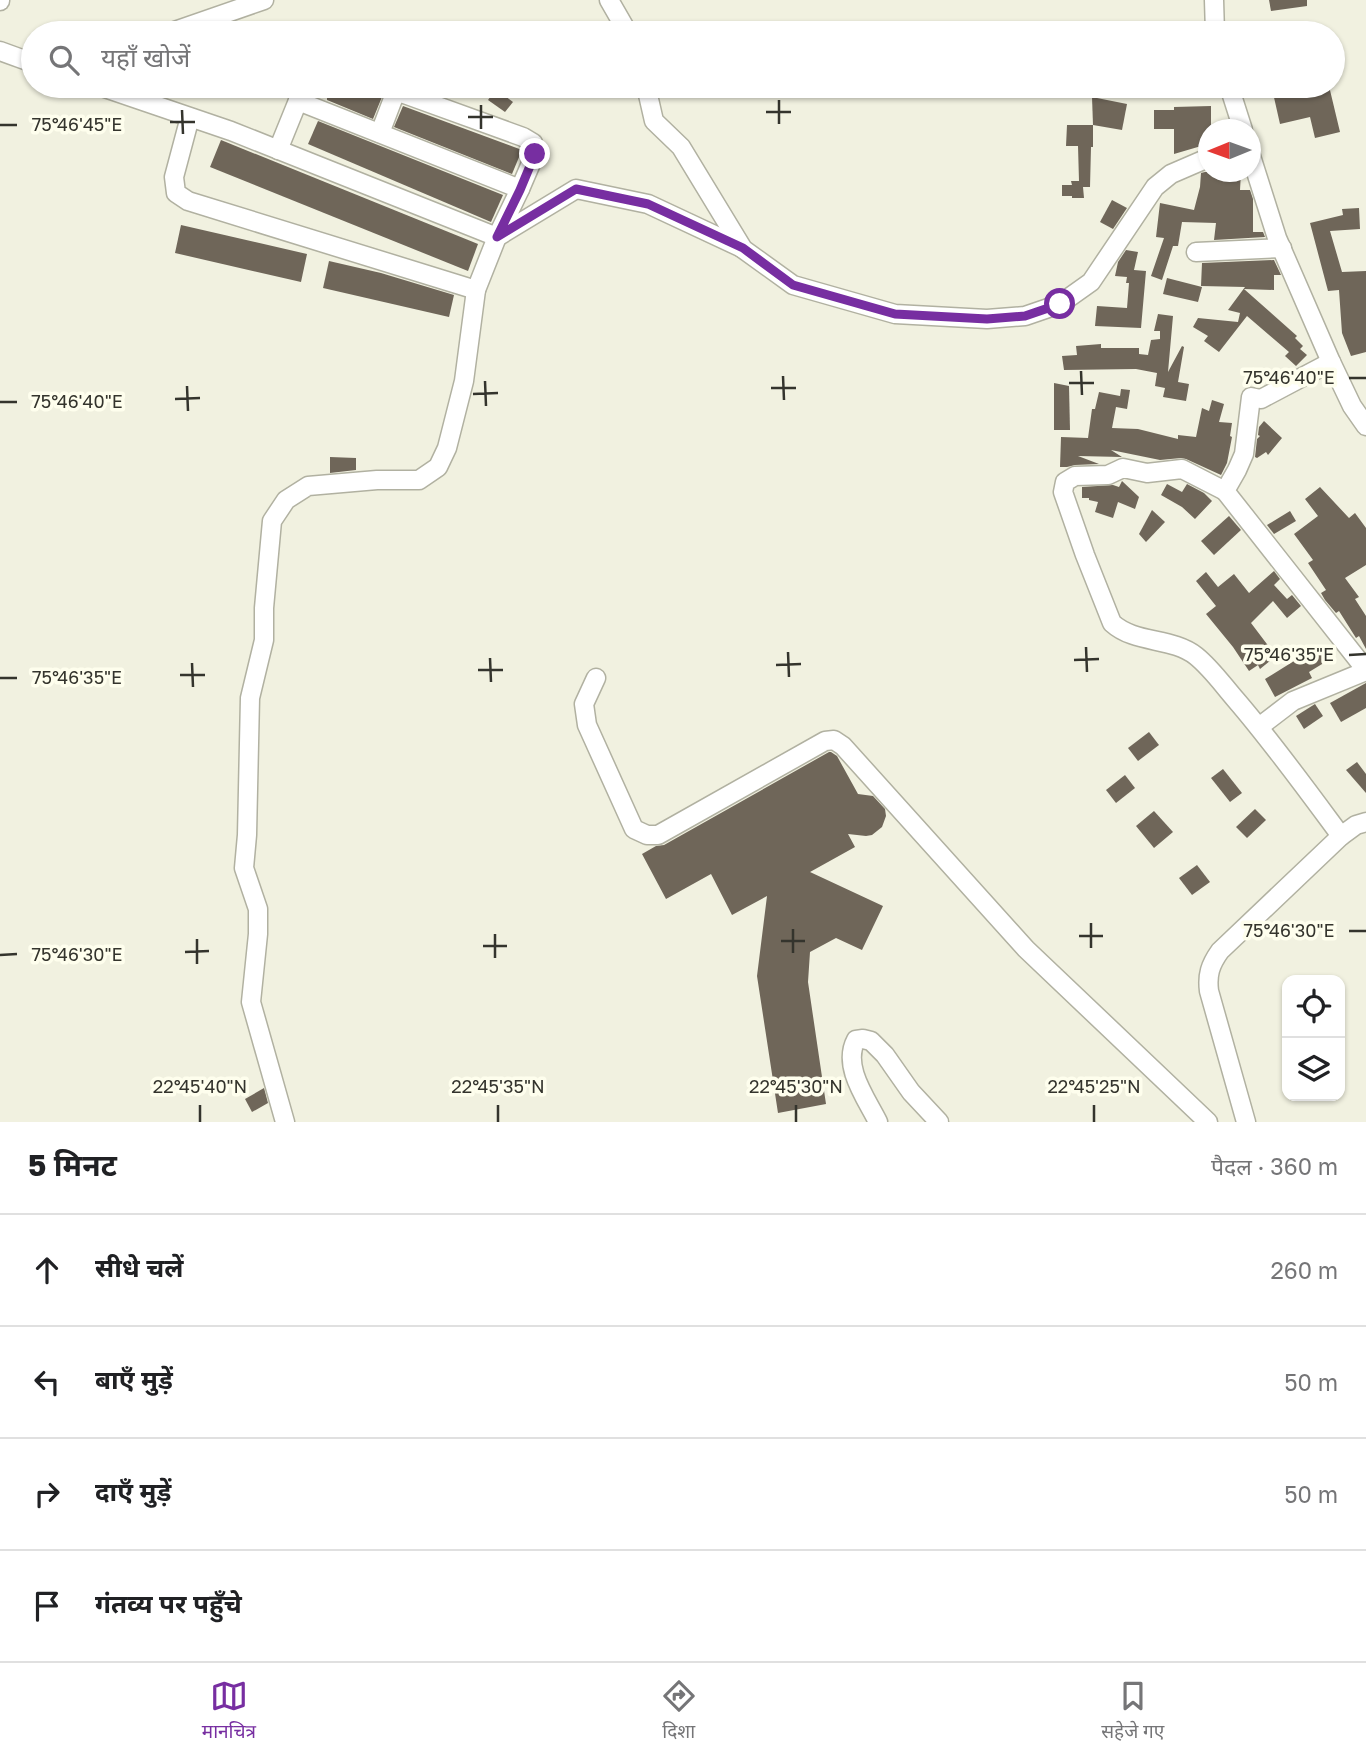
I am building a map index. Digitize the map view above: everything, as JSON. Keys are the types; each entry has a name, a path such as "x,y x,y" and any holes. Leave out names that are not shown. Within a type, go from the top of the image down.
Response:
{"street":[{"path":"204,21 264,0"},
{"path":"609,0 621,21"},
{"path":"1213,0 1214,21"},
{"path":"0,51 21,59"},
{"path":"134,98 278,150 497,237"},
{"path":"278,150 299,98"},
{"path":"309,98 380,133 520,190"},
{"path":"380,133 388,98"},
{"path":"285,1122 251,1002 258,909 244,868 250,698 264,640 264,608 272,521 286,499 308,486 377,480 419,480 438,467 447,447 464,381 476,290 535,154 533,143 523,136 418,98"},
{"path":"649,98 654,121 681,147 743,248"},
{"path":"1233,98 1240,119"},
{"path":"190,117 174,177 176,193 188,201 476,290"},
{"path":"497,237 576,189 648,204 743,248 793,285 895,314 987,319 1025,316 1060,304 1091,282 1156,187 1171,174 1198,163"},
{"path":"1260,182 1282,248 1331,362 1352,406 1366,426"},
{"path":"1196,252 1282,248"},
{"path":"1224,491 1244,454 1251,397 1261,399 1331,362"},
{"path":"1259,727 1293,701 1366,671 1224,491 1182,469 1147,473 1123,468 1108,475 1075,476 1065,482 1063,492 1112,623 1129,634 1183,648 1196,655 1259,727 1341,836"},
{"path":"596,678 584,704 587,725 634,829 647,835 658,835 825,741 834,740 843,746 1026,949 1208,1122"},
{"path":"1246,1122 1209,991 1207,976 1212,962 1220,951 1341,836 1363,821 1366,822"},
{"path":"878,1122 856,1078 850,1059 856,1040 872,1041 911,1092 939,1122"}],"building":[{"path":"1269,0 1307,0 1307,6 1271,11"},
{"path":"327,98 382,98 373,119"},
{"path":"508,98 513,102 505,112 488,100"},
{"path":"1092,98 1127,104 1122,130 1093,125"},
{"path":"1274,98 1332,98 1340,132 1315,138 1310,117 1280,124"},
{"path":"403,106 522,150 512,174 394,127"},
{"path":"1211,106 1211,119 1198,119 1198,147 1174,154 1174,129 1154,129 1154,110 1174,110 1174,107"},
{"path":"318,121 503,195 491,222 308,144"},
{"path":"1067,125 1093,125 1090,187 1083,187 1084,198 1062,196 1062,185 1072,185 1071,181 1079,181 1078,146 1066,146"},
{"path":"221,140 478,244 468,271 210,167"},
{"path":"1200,182 1240,182 1240,190 1250,190 1253,199 1253,232 1263,232 1265,237 1214,240 1216,223 1182,222 1178,246 1173,246 1162,280 1151,276 1164,238 1156,237 1160,203 1194,210"},
{"path":"1112,200 1127,208 1113,229 1100,222"},
{"path":"1359,208 1360,229 1330,231 1342,272 1366,271 1366,352 1351,356 1342,333 1339,290 1328,291 1310,223 1343,215 1342,209"},
{"path":"181,225 307,254 301,282 175,253"},
{"path":"1126,250 1138,252 1134,270 1146,271 1141,328 1095,326 1097,306 1127,308 1127,277 1115,276 1118,262"},
{"path":"1274,260 1281,275 1274,275 1274,290 1244,289 1297,336 1295,338 1303,346 1300,349 1307,355 1296,366 1285,356 1289,352 1247,316 1219,352 1204,341 1208,336 1193,327 1198,318 1238,322 1240,313 1228,310 1245,287 1201,286 1202,263"},
{"path":"329,261 454,295 449,317 323,288"},
{"path":"1167,278 1202,287 1198,302 1163,294"},
{"path":"1158,314 1173,316 1168,372 1182,346 1184,347 1178,382 1189,384 1186,401 1163,397 1165,388 1155,386 1157,373 1136,369 1064,370 1062,356 1077,355 1076,346 1101,344 1101,348 1139,348 1139,354 1148,355 1151,340 1160,339 1160,331 1154,331"},
{"path":"1054,383 1069,386 1070,430 1054,430"},
{"path":"1121,389 1130,390 1127,409 1116,407 1112,428 1138,429 1178,439 1178,435 1196,437 1202,408 1209,411 1212,400 1224,404 1219,422 1232,423 1232,437 1227,463 1221,475 1186,459 1160,460 1111,450 1122,457 1078,456 1099,464 1060,467 1061,437 1088,438 1092,409 1095,409 1099,392 1120,396"},
{"path":"1264,421 1282,438 1268,455 1266,452 1257,458 1259,427"},
{"path":"330,457 356,458 356,470 330,473"},
{"path":"1122,481 1139,497 1135,509 1118,502 1113,518 1095,512 1098,502 1082,498 1082,487 1119,487"},
{"path":"1167,484 1182,492 1187,484 1204,493 1212,501 1195,519 1182,507 1161,495"},
{"path":"1320,487 1349,518 1355,513 1366,528 1366,565 1345,578 1359,597 1355,599 1366,616 1366,649 1339,611 1336,613 1325,600 1321,593 1326,590 1308,563 1313,560 1294,534 1318,516 1305,499"},
{"path":"1152,510 1165,522 1146,542 1139,534"},
{"path":"1290,511 1296,521 1274,534 1267,525"},
{"path":"1229,516 1241,530 1214,555 1201,541"},
{"path":"1274,571 1280,579 1274,585 1287,599 1292,595 1301,606 1287,618 1273,601 1251,623 1276,656 1260,669 1258,665 1249,671 1206,614 1216,606 1196,581 1206,572 1218,587 1234,574 1249,593"},
{"path":"1318,646 1327,661 1309,672 1312,678 1275,697 1265,679"},
{"path":"1366,683 1366,708 1341,722 1330,703"},
{"path":"1315,704 1323,716 1304,729 1296,716"},
{"path":"1149,732 1159,745 1138,761 1128,748"},
{"path":"829,752 837,756 858,794 873,796 885,809 886,816 882,827 872,835 848,834 855,847 810,872 883,906 862,950 836,938 810,952 808,982 826,1104 778,1113 757,976 767,896 732,915 711,874 666,899 642,854 656,846 664,845"},
{"path":"1357,762 1366,774 1366,793 1346,770"},
{"path":"1223,769 1242,793 1230,802 1211,778"},
{"path":"1125,775 1135,788 1116,803 1106,790"},
{"path":"1255,809 1266,820 1247,838 1236,827"},
{"path":"1154,811 1173,832 1154,848 1136,826"},
{"path":"1197,865 1210,882 1192,895 1179,878"},
{"path":"264,1088 268,1103 252,1112 245,1099"}],"route":[{"path":"535,154 497,237 576,189 648,204 743,248 793,285 895,314 987,319 1025,316 1060,304"}]}
